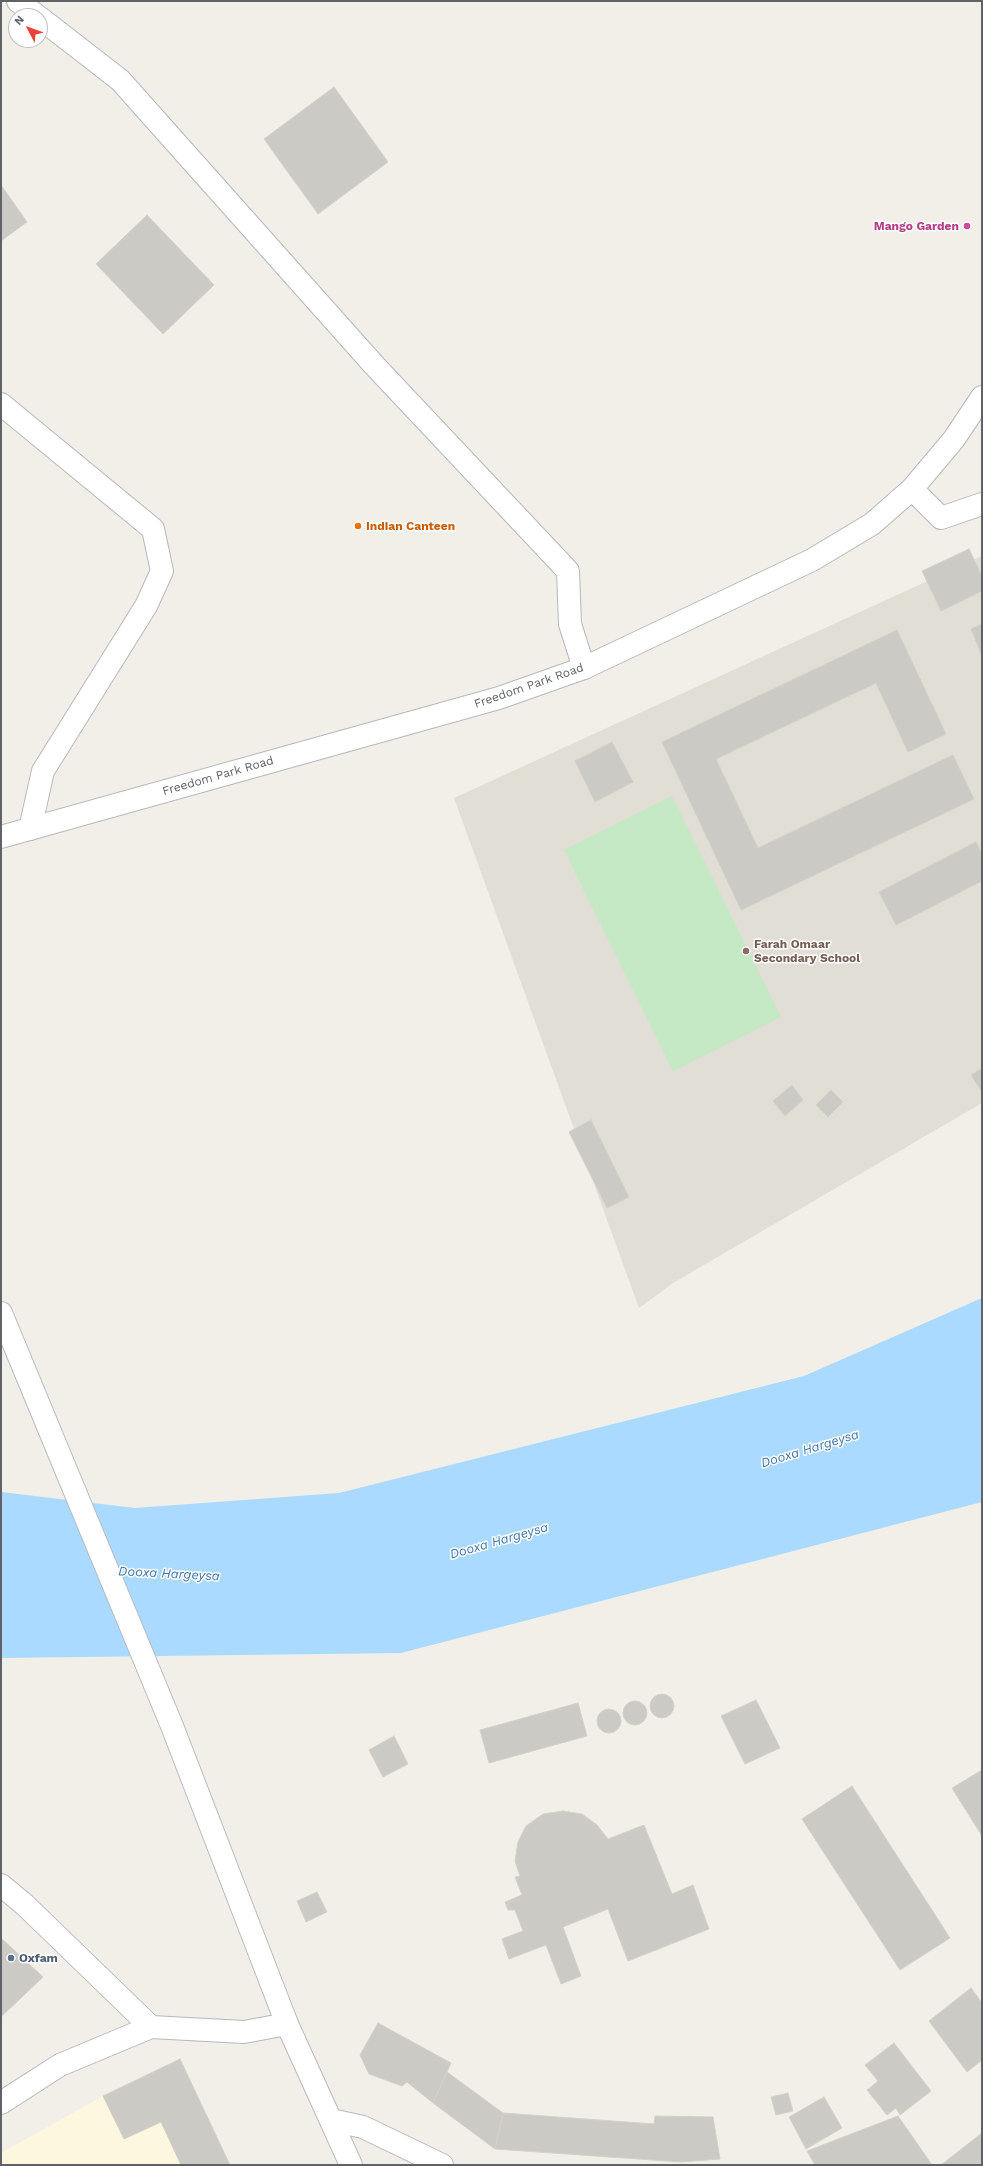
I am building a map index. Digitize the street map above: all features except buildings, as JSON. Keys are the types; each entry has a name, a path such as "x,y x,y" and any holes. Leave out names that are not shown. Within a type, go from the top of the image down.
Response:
{"street":[{"path":"18,1 27,8"},
{"path":"48,24 120,80 374,365 568,572 570,624 584,668"},
{"name":"Freedom Park Road","path":"1,836 499,698 584,668 812,560 872,524 912,489 954,439 982,397"},
{"path":"1,404 153,529 162,571 146,606 43,772 30,829"},
{"path":"912,489 941,518 982,504"},
{"path":"1,1313 172,1726 287,2024 351,2165"},
{"path":"1,1885 25,1905 151,2027"},
{"path":"1,2103 60,2064 151,2027 244,2032 287,2024"},
{"path":"331,2120 363,2127 442,2165"}],"shaded area":[{"name":"Farah Omaar Secondary School","path":"982,556 982,1103 673,1283 639,1308 454,798"},
{"path":"180,2059 230,2165 1,2165 1,2153 103,2096"}],"green space":[{"path":"672,796 781,1017 673,1071 564,850"}],"water":[{"name":"Dooxa Hargeysa","path":"982,1298 982,1502 401,1653 1,1658 1,1492 135,1508 339,1493 804,1376"}],"place":[{"name":"Mango Garden","path":"967,226"},
{"name":"Indian Canteen","path":"358,526"},
{"name":"Farah Omaar Secondary School","path":"746,951"},
{"name":"Oxfam","path":"11,1958"}]}
